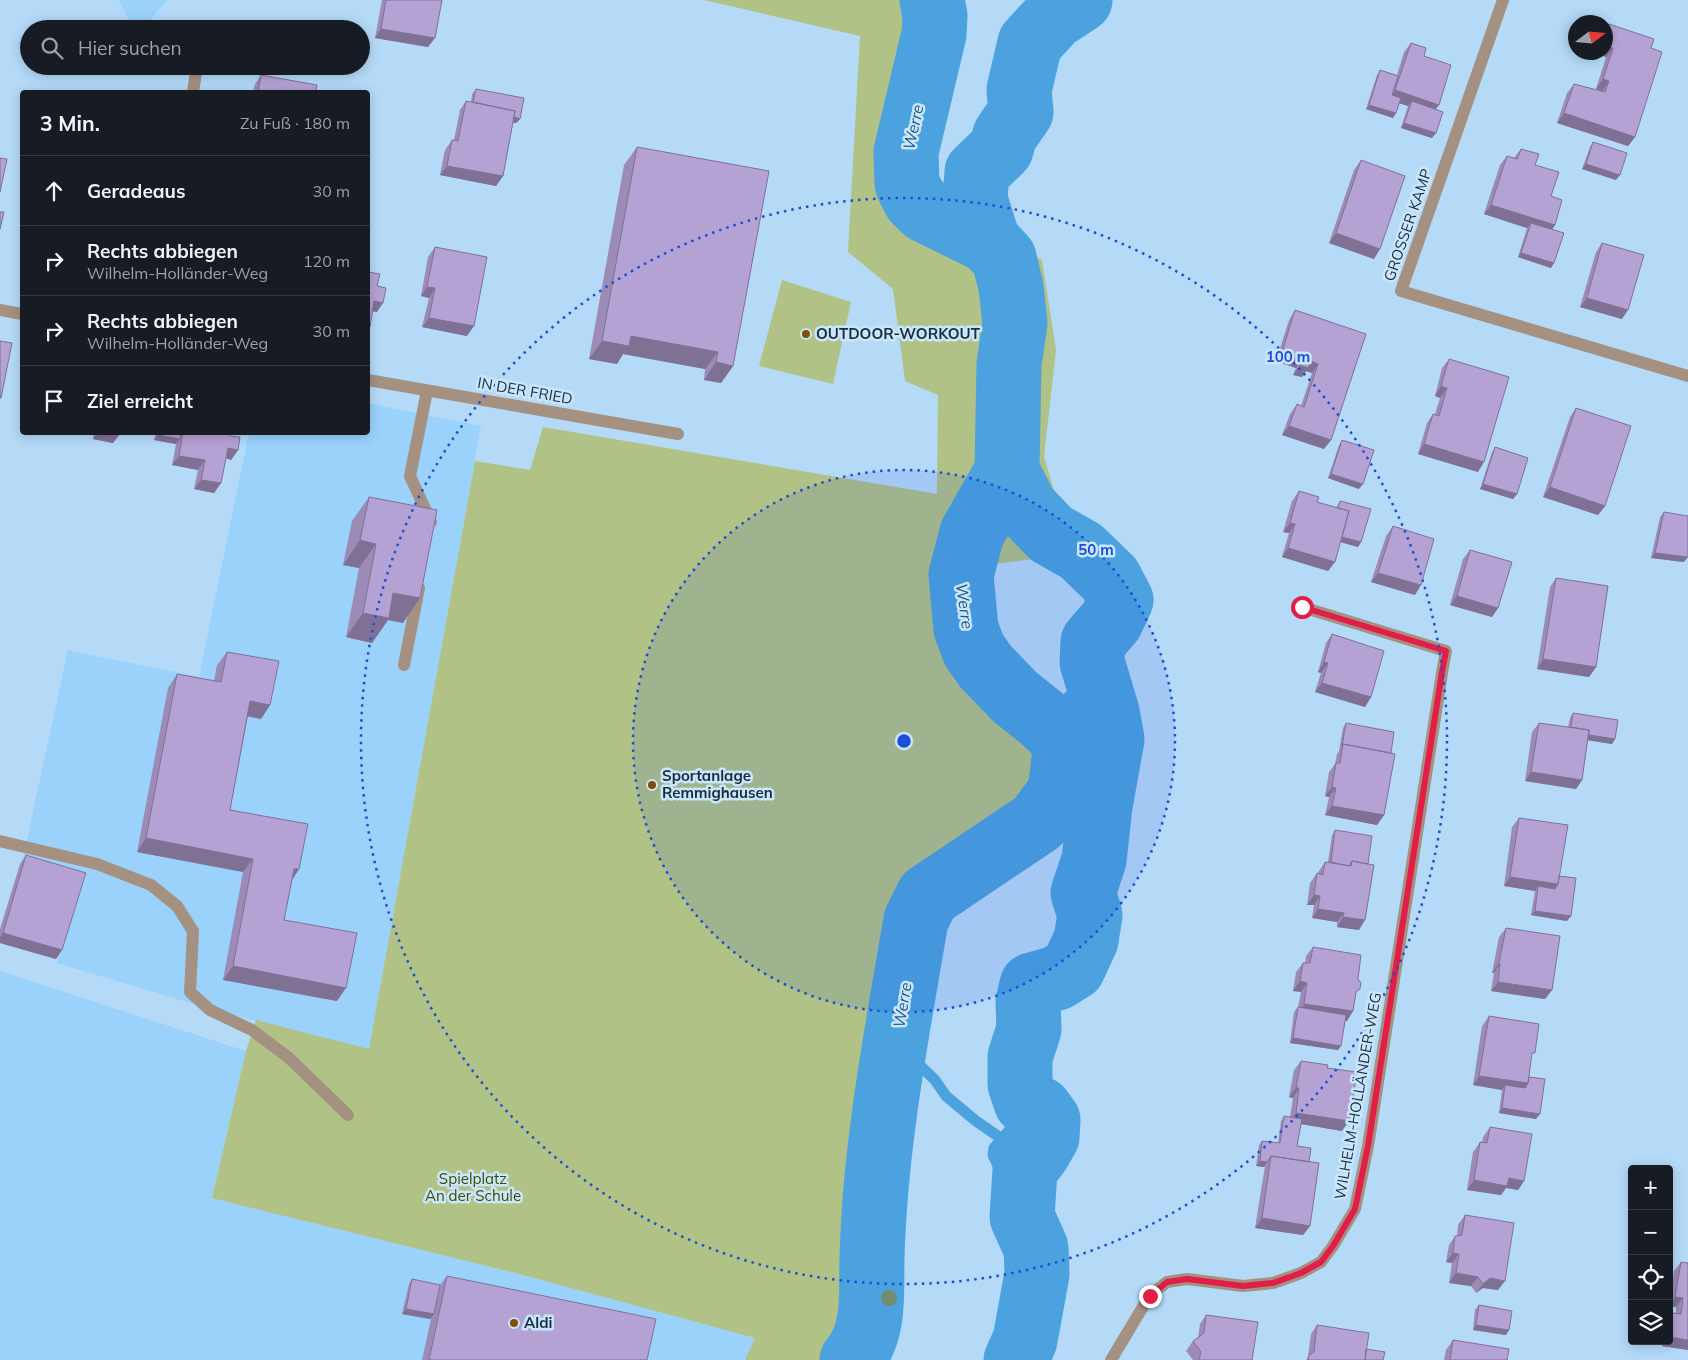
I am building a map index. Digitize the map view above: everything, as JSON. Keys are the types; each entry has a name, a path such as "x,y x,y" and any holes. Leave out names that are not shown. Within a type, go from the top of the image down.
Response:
{"street":[{"name":"GROSSER KAMP","path":"1503,0 1402,292 1688,376"},
{"path":"193,90 196,75"},
{"path":"0,310 20,314"},
{"name":"IN DER FRIED","path":"370,380 678,434"},
{"path":"427,391 410,476 432,523 430,532"},
{"path":"404,665 420,580"},
{"name":"WILHELM-HOLLÄNDER-WEG","path":"1111,1360 1150,1296 1167,1282 1187,1279 1243,1286 1273,1283 1301,1273 1321,1262 1355,1209 1368,1146 1446,651 1302,607"},
{"path":"0,841 97,864 151,884 178,906 193,931 190,992 210,1010 252,1030 289,1058 348,1115"}],"shaded area":[{"path":"119,0 167,0 150,20 129,20"},
{"path":"370,403 481,426 369,1050 221,1012 57,963 86,877 22,862 68,650 199,677 249,435 370,435"},
{"path":"0,971 246,1051 212,1198 523,1275 755,1338 745,1360 0,1360"}],"green space":[{"name":"Spielplatz An der Schule","path":"704,0 924,0 931,42 910,193 1042,260 1056,350 1044,457 1073,554 993,564 977,613 1085,730 1067,821 939,917 858,1360 745,1360 755,1338 523,1275 212,1198 246,1051 256,1020 369,1049 475,461 530,470 543,427 937,494 938,395 905,381 893,289 848,252 860,36"},
{"name":"OUTDOOR-WORKOUT","path":"782,280 851,302 833,384 759,366"}],"building":[{"path":"386,0 442,0 435,38 381,29"},
{"path":"1613,25 1654,39 1651,48 1662,52 1635,137 1564,113 1574,84 1605,92 1609,81 1603,79 1609,60 1613,60"},
{"path":"1411,43 1426,48 1424,56 1451,65 1439,105 1395,90"},
{"path":"1380,70 1398,76 1392,95 1401,98 1396,113 1369,105"},
{"path":"261,75 317,85 316,90 258,90"},
{"path":"476,89 524,98 520,119 514,117 515,111 473,102"},
{"path":"466,101 515,111 503,176 447,166 452,140 458,141"},
{"path":"1412,101 1443,112 1436,133 1404,123"},
{"path":"1593,142 1627,153 1620,175 1586,164"},
{"path":"637,147 769,171 733,366 716,362 718,352 631,336 629,346 602,341"},
{"path":"1521,149 1539,154 1535,165 1559,172 1551,196 1562,200 1555,225 1491,205 1507,156 1517,159"},
{"path":"0,158 7,159 0,192"},
{"path":"1361,160 1405,176 1380,249 1336,233"},
{"path":"0,212 4,212 0,229"},
{"path":"1531,223 1564,233 1554,263 1521,253"},
{"path":"1602,243 1644,255 1628,310 1587,298"},
{"path":"435,247 487,257 474,326 429,318 435,288 427,287"},
{"path":"370,272 380,274 377,286 386,288 383,303 374,301 370,327"},
{"path":"1295,310 1366,334 1331,440 1289,426 1297,404 1304,407 1318,364 1311,361 1308,368 1300,365 1302,358 1282,352"},
{"path":"0,341 12,343 1,398 0,398"},
{"path":"1449,359 1509,377 1484,462 1424,444 1433,414 1439,416 1447,388 1441,386"},
{"path":"1576,408 1631,426 1605,506 1550,487"},
{"path":"158,435 181,435 180,439"},
{"path":"182,435 230,435 240,437 238,450 228,448 221,483 201,480 205,460 179,456"},
{"path":"1342,440 1374,450 1363,484 1331,474"},
{"path":"1495,447 1528,458 1517,494 1483,484"},
{"path":"1299,491 1319,497 1317,502 1349,511 1335,562 1288,548 1295,524 1290,523"},
{"path":"369,497 437,510 420,598 393,593 389,618 363,613 376,544 360,540"},
{"path":"1340,501 1371,509 1361,542 1342,537 1349,511 1338,508"},
{"path":"1664,512 1688,516 1688,557 1655,553"},
{"path":"1393,526 1434,539 1421,585 1378,573"},
{"path":"1470,550 1512,562 1498,608 1457,596"},
{"path":"1556,578 1608,586 1596,667 1543,659"},
{"path":"1332,634 1384,651 1371,697 1322,683 1328,663 1324,662"},
{"path":"227,652 279,661 270,705 250,701 230,810 308,824 299,869 294,869 284,920 357,933 346,988 233,966 253,859 146,838 177,674 221,682"},
{"path":"1573,713 1618,720 1615,739 1589,735 1589,730 1571,727"},
{"path":"1346,723 1394,732 1391,753 1343,744 1342,746"},
{"path":"1539,723 1589,730 1582,780 1531,772"},
{"path":"1343,744 1395,754 1384,815 1332,806 1336,788 1332,787 1336,763 1340,763"},
{"path":"1519,818 1568,825 1558,884 1510,877"},
{"path":"1335,830 1372,836 1368,864 1352,861 1349,866 1331,862"},
{"path":"26,855 86,873 62,950 3,933"},
{"path":"1352,861 1374,865 1365,920 1343,917 1344,913 1318,909 1320,896 1314,895 1317,873 1323,875 1325,862 1351,866"},
{"path":"1559,876 1576,878 1571,916 1535,911 1538,886 1555,889"},
{"path":"1506,928 1560,936 1552,990 1498,982 1499,963"},
{"path":"1313,947 1361,955 1358,979 1361,983 1360,989 1356,992 1353,1011 1304,1004 1307,983 1300,981 1303,963 1310,963"},
{"path":"1298,1007 1346,1015 1341,1046 1293,1038"},
{"path":"1489,1016 1539,1024 1535,1053 1532,1053 1528,1083 1479,1076"},
{"path":"1301,1061 1328,1065 1327,1068 1357,1072 1349,1121 1296,1113 1299,1088 1296,1088"},
{"path":"1529,1077 1545,1079 1540,1114 1502,1108 1505,1085 1525,1088"},
{"path":"1284,1116 1302,1119 1297,1146 1311,1148 1309,1162 1271,1156 1267,1162 1260,1161 1262,1141 1280,1143"},
{"path":"1490,1127 1532,1134 1524,1181 1509,1178 1507,1186 1474,1180 1480,1142 1487,1143"},
{"path":"1271,1156 1319,1163 1310,1226 1262,1218"},
{"path":"1465,1215 1514,1223 1505,1281 1490,1278 1483,1284 1478,1277 1456,1273 1459,1254 1453,1253 1455,1236 1462,1235"},
{"path":"1681,1262 1688,1263 1688,1340 1673,1338 1673,1313 1681,1314 1683,1298 1675,1297"},
{"name":"Aldi","path":"447,1276 656,1319 647,1360 429,1360"},
{"path":"412,1279 440,1285 434,1314 406,1309"},
{"path":"1479,1305 1512,1311 1509,1330 1476,1325"},
{"path":"1206,1315 1258,1322 1252,1360 1199,1360 1201,1352 1193,1341 1204,1333"},
{"path":"1317,1325 1369,1333 1365,1360 1308,1360 1309,1355 1314,1352"},
{"path":"1453,1340 1509,1349 1507,1360 1450,1360"},
{"path":"1366,1349 1385,1352 1383,1360 1365,1360"}],"waterway":[{"name":"Werre","path":"932,0 935,16 934,34 906,152 907,184 915,200 925,210 988,241"},
{"name":"Werre","path":"1016,1360 1025,1340 1037,1274 1036,1248 1022,1217 1025,1170 1047,1137 1048,1120 1040,1109 1026,1102 1020,1084 1020,1057 1029,1029 1028,1002 1032,985 1057,978 1073,968 1086,940 1090,915 1083,893 1094,860 1100,806 1112,739 1107,712 1092,662 1093,642 1111,621 1121,600 1110,579 1081,551 1051,534 1026,508 1007,471 1009,364 1015,323 1011,287 1004,258 988,241 975,199 977,172 1001,149 1005,135 1021,112 1019,90 1030,43 1054,17 1080,0"},
{"name":"Werre","path":"852,1360 860,1349 865,1337 871,1311 877,1173 888,1088 916,920 928,896 1038,822 1060,792 1065,751 1059,735 1015,697 986,667 974,650 966,629 961,575 972,533 1007,471"},
{"name":"Werre","path":"1045,721 1094,671"},
{"path":"897,1035 907,1053 935,1080 946,1096 976,1121 1002,1139"},
{"name":"Werre","path":"1022,1217 993,1155 994,1148 1018,1120 1026,1102"}],"place":[{"name":"OUTDOOR-WORKOUT","path":"806,334"},
{"name":"Sportanlage Remmighausen","path":"652,785"},
{"name":"Aldi","path":"514,1323"}],"route":[{"path":"1150,1296 1167,1282 1187,1279 1243,1286 1273,1283 1301,1273 1321,1262 1355,1209 1368,1146 1446,651 1302,607"}]}
